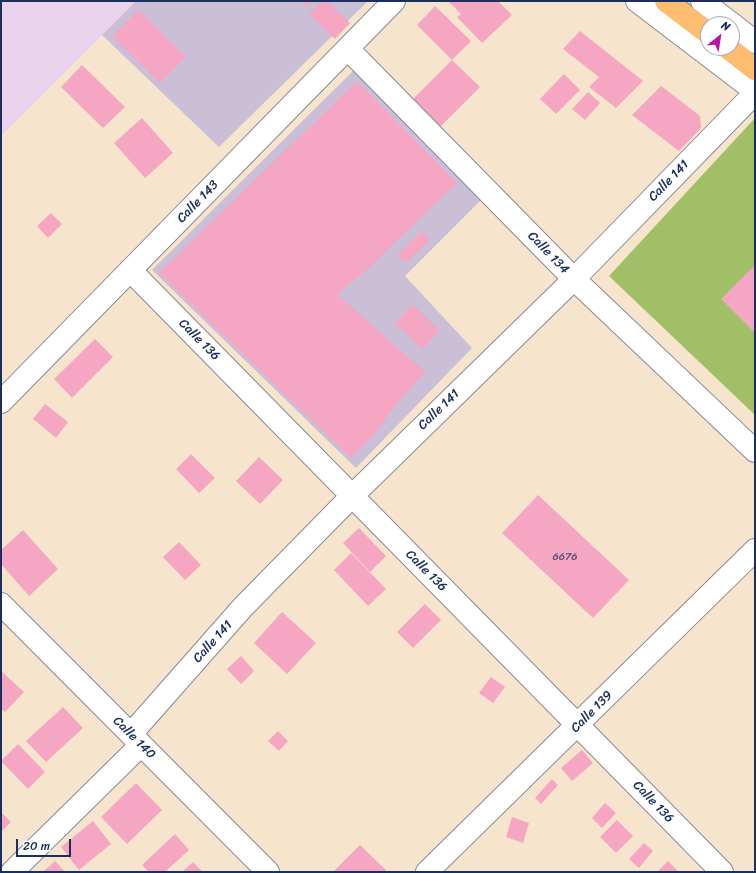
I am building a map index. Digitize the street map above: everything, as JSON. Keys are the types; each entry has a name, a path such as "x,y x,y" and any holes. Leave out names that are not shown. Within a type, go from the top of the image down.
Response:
{"highway":[{"path":"666,1 696,31"},
{"path":"739,56 755,68"}],"street":[{"name":"Calle 143","path":"1,402 394,1"},
{"path":"637,1 696,31 755,92"},
{"path":"702,1 722,16"},
{"path":"740,30 755,42"},
{"name":"Calle 134","path":"348,49 574,279 755,451"},
{"name":"Calle 141","path":"12,872 136,739 243,607 352,496 574,279 755,92"},
{"name":"Calle 136","path":"130,270 722,872"},
{"name":"Calle 139","path":"427,872 755,550"},
{"name":"Calle 140","path":"1,604 268,872"}],"shaded area":[{"path":"1,1 136,1 1,136"},
{"path":"136,1 368,1 219,147 102,35"},
{"path":"354,70 482,199 405,276 472,348 356,468 152,270"}],"green space":[{"path":"755,118 755,415 609,276"}],"building":[{"path":"300,1 313,1 307,8"},
{"path":"322,1 327,1 350,23 335,39 309,14"},
{"path":"448,1 498,1 512,15 482,43 457,17 461,14"},
{"path":"435,6 471,41 452,60 417,25"},
{"path":"139,10 186,57 160,83 112,36"},
{"path":"580,31 643,81 616,108 589,87 599,77 563,49"},
{"path":"452,60 480,87 440,127 412,100"},
{"path":"82,65 125,107 103,128 61,87"},
{"path":"564,74 580,90 556,114 540,99"},
{"path":"357,81 457,183 361,275 337,294 425,372 398,402 372,437 351,458 159,273"},
{"path":"661,86 700,116 701,128 679,151 632,115"},
{"path":"588,92 600,103 585,120 572,109"},
{"path":"142,118 173,153 145,178 114,143"},
{"path":"51,213 62,224 48,238 37,226"},
{"path":"422,231 430,240 405,263 397,255"},
{"path":"755,265 755,333 721,299"},
{"path":"413,305 440,331 422,349 395,323"},
{"path":"95,339 113,357 72,398 54,379"},
{"path":"45,404 68,422 56,438 33,419"},
{"path":"191,454 215,478 199,493 176,469"},
{"path":"259,457 283,480 260,504 236,481"},
{"path":"538,495 629,580 593,618 502,533"},
{"path":"359,528 386,556 370,572 343,543"},
{"path":"23,530 58,569 29,596 1,564 1,550"},
{"path":"179,542 201,565 185,580 163,557"},
{"path":"351,553 386,589 368,606 334,570"},
{"path":"425,604 441,620 413,648 397,632"},
{"path":"282,612 316,643 287,674 254,643"},
{"path":"241,656 254,671 241,684 227,669"},
{"path":"1,671 24,692 5,712 1,709"},
{"path":"491,677 505,687 493,703 479,693"},
{"path":"63,707 83,728 46,762 26,741"},
{"path":"278,731 288,741 279,751 268,741"},
{"path":"18,744 45,772 28,789 1,761"},
{"path":"582,750 593,763 572,781 561,768"},
{"path":"552,779 558,785 541,804 535,798"},
{"path":"136,783 162,810 127,844 101,817"},
{"path":"605,803 616,813 602,828 592,818"},
{"path":"1,812 11,822 1,832"},
{"path":"512,817 529,823 523,843 506,837"},
{"path":"617,820 633,836 616,853 600,837"},
{"path":"93,821 111,844 79,870 61,847"},
{"path":"175,834 189,850 165,872 149,872 142,865"},
{"path":"644,843 653,851 639,868 629,859"},
{"path":"360,845 386,870 385,872 333,872"},
{"path":"55,861 65,872 43,872"},
{"path":"668,861 679,872 657,872"},
{"path":"193,862 203,872 182,872"}]}
